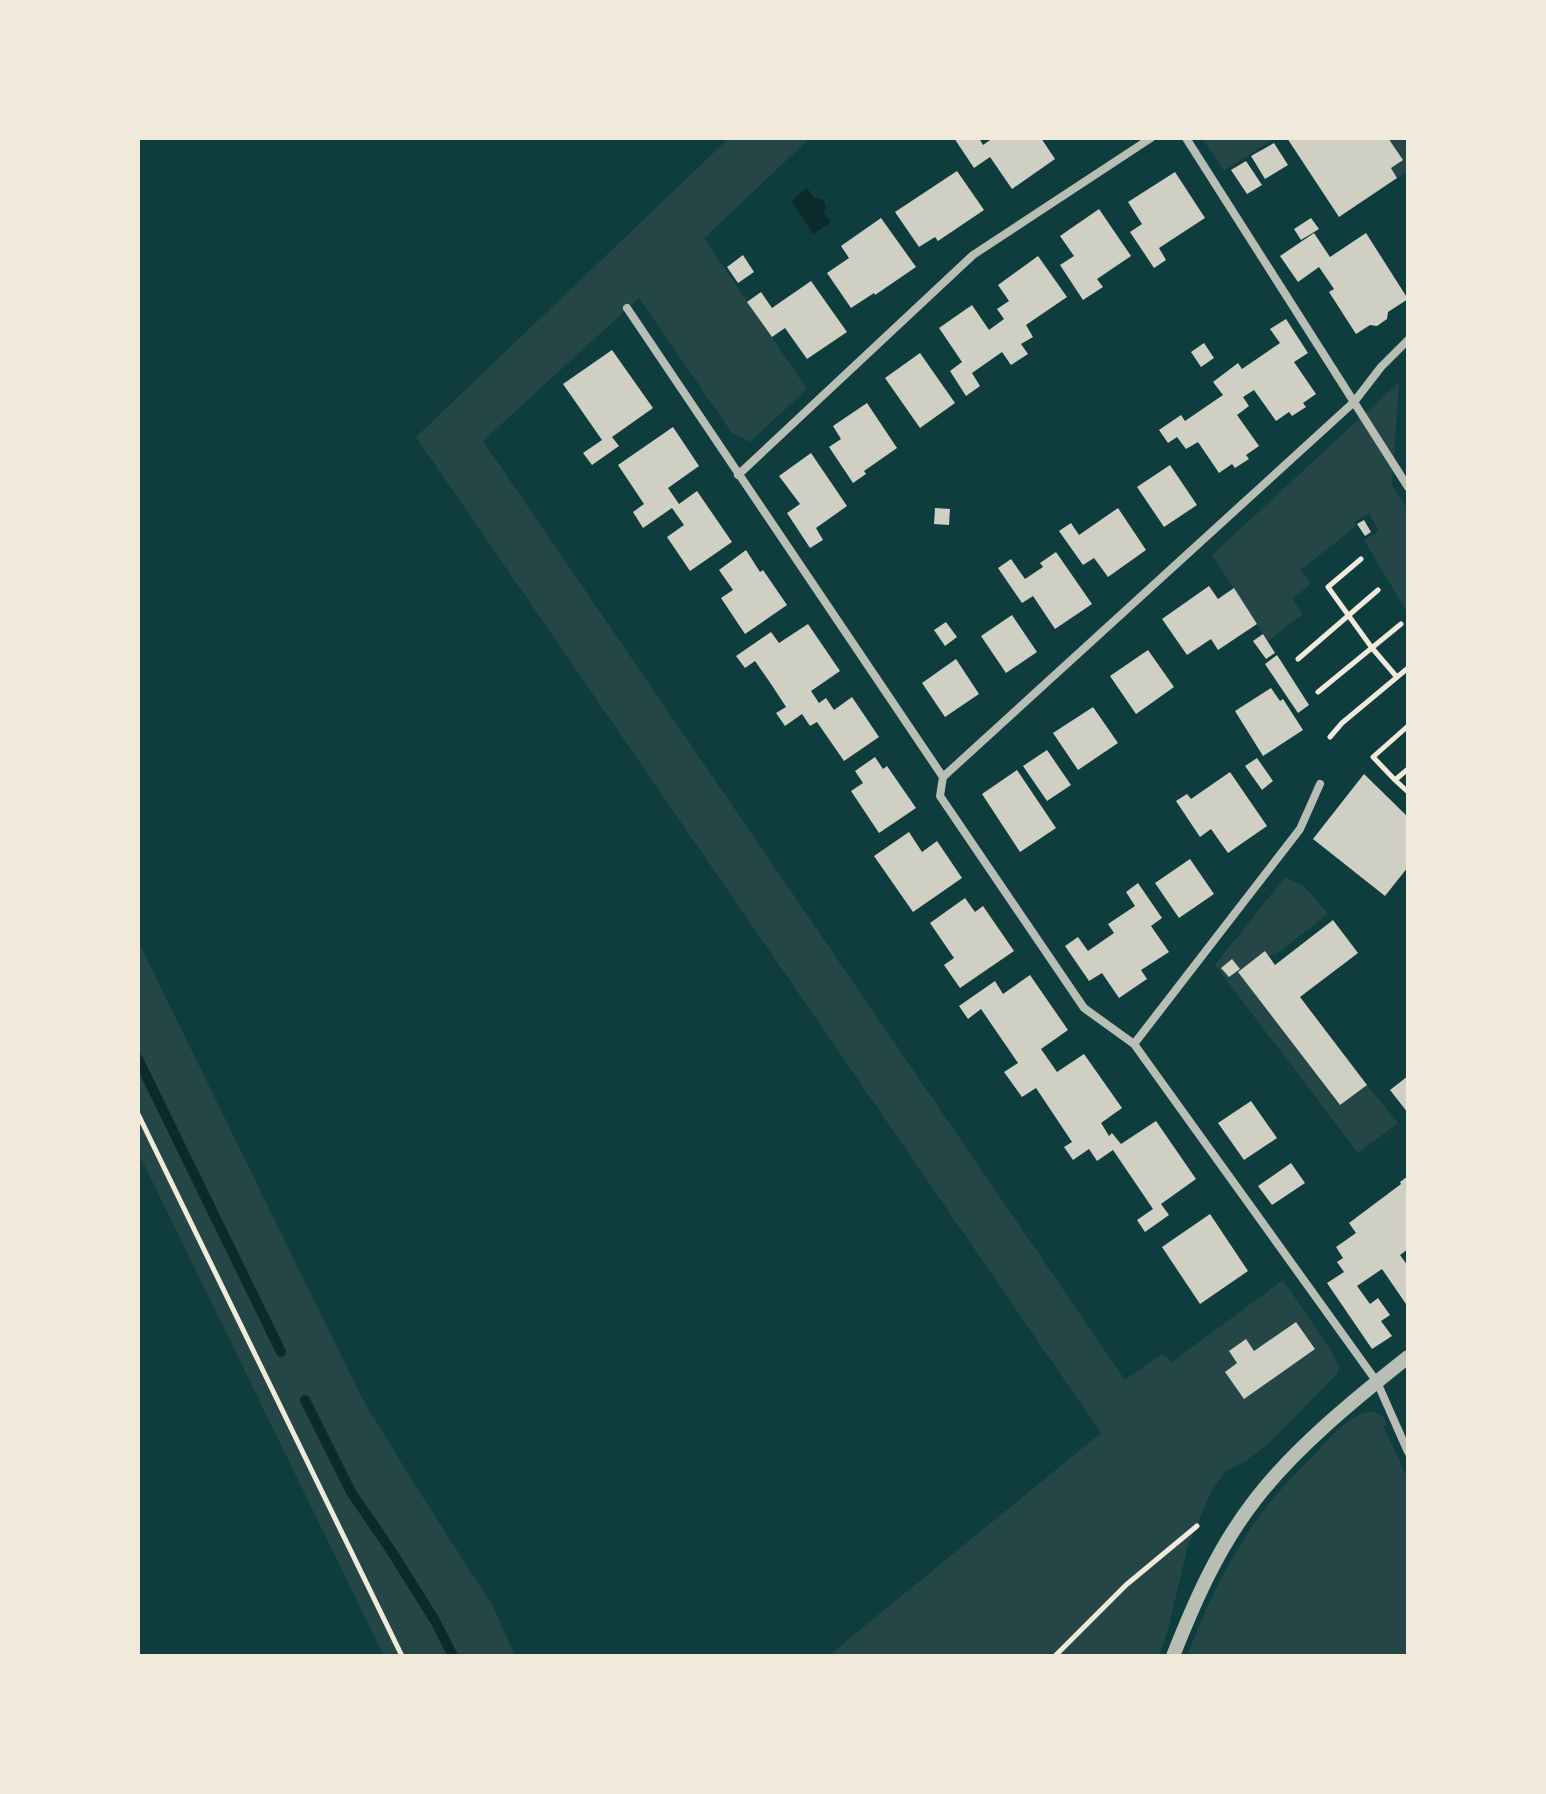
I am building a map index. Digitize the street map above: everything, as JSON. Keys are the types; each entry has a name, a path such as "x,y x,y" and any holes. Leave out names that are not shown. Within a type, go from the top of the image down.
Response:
{"street":[{"path":"738,475 973,255 1151,138"},
{"path":"1186,138 1408,487"},
{"path":"627,308 943,777"},
{"path":"1408,340 1381,367 1354,402 943,777 940,796 1084,1008 1134,1044 1377,1382 1408,1452"},
{"path":"1134,1044 1300,829 1320,784"},
{"path":"1173,1656 1222,1548 1250,1506 1283,1468 1408,1357"}],"path":[{"path":"1361,559 1328,587 1396,676"},
{"path":"1298,659 1378,590"},
{"path":"1318,692 1401,624"},
{"path":"1330,737 1342,723 1408,668"},
{"path":"1408,726 1373,757 1408,792"},
{"path":"1395,780 1408,769"},
{"path":"138,1114 402,1656"},
{"path":"1055,1656 1126,1585 1197,1526"}],"shaded area":[{"path":"729,138 810,138 704,238 807,389 750,442 732,433 639,298 483,441 1125,1380 1162,1354 1172,1362 1283,1280 1330,1349 1339,1366 1337,1374 1266,1446 1226,1471 1212,1490 1188,1546 1159,1656 828,1656 1101,1433 416,437"},
{"path":"1202,138 1275,138 1224,171"},
{"path":"1371,138 1408,138 1408,172 1397,178"},
{"path":"807,188 815,199 823,200 826,205 823,212 831,222 813,234 791,201"},
{"path":"1399,382 1392,485 1408,510 1408,614 1364,540 1379,531 1369,513 1354,522 1356,526 1301,570 1311,584 1292,599 1303,614 1268,641 1212,555"},
{"path":"1285,877 1305,887 1328,914 1275,955 1239,972 1339,1105 1367,1085 1398,1123 1358,1153 1215,965"},
{"path":"138,941 363,1400 494,1608 515,1656 384,1656 138,1152"},
{"path":"1371,1411 1384,1418 1387,1424 1383,1426 1408,1479 1408,1656 1187,1656 1225,1572 1262,1513 1335,1432 1349,1421"}],"building":[{"path":"954,138 979,138 983,145 993,138 1041,138 1055,159 1012,189 990,157 974,168"},
{"path":"1287,138 1388,138 1403,160 1391,168 1397,178 1339,217"},
{"path":"1274,143 1288,165 1265,179 1251,156"},
{"path":"1246,161 1262,185 1247,194 1231,170"},
{"path":"957,171 984,210 938,241 935,237 919,247 895,212"},
{"path":"1175,172 1205,218 1159,248 1166,260 1154,268 1130,232 1142,224 1128,202"},
{"path":"1099,209 1131,256 1097,279 1103,287 1083,300 1060,265 1074,256 1060,236"},
{"path":"881,218 916,267 851,308 827,273 849,258 841,246"},
{"path":"1311,218 1319,229 1301,240 1294,229"},
{"path":"1314,233 1330,257 1366,233 1408,299 1388,312 1387,319 1377,326 1370,325 1356,334 1329,292 1334,289 1319,267 1298,282 1280,256"},
{"path":"743,255 754,272 738,283 727,267"},
{"path":"1038,256 1067,297 1026,325 1033,337 1021,344 1028,354 1011,365 1002,352 972,373 980,386 966,396 950,371 962,362 939,328 972,305 989,330 1004,319 997,309 1009,301 998,285"},
{"path":"811,281 847,332 807,359 785,328 772,337 747,302 761,292 772,308"},
{"path":"1286,319 1308,353 1294,362 1316,394 1303,403 1306,407 1292,416 1289,412 1276,421 1254,390 1243,397 1249,406 1237,415 1259,446 1246,455 1249,459 1235,468 1232,464 1219,473 1198,442 1186,449 1177,437 1168,443 1159,430 1181,415 1185,421 1223,395 1213,382 1238,363 1242,369 1280,343 1270,329"},
{"path":"1204,343 1214,358 1201,367 1191,352"},
{"path":"612,350 653,408 612,437 619,446 592,465 583,453 602,440 563,384"},
{"path":"920,353 955,403 920,428 885,378"},
{"path":"867,403 897,448 864,471 866,474 853,483 829,447 841,439 833,426"},
{"path":"673,427 699,466 668,488 679,504 697,491 732,542 690,571 667,537 684,525 672,508 643,528 633,512 644,504 618,465"},
{"path":"811,453 847,506 816,528 823,540 810,548 787,513 800,504 779,476"},
{"path":"1170,465 1197,505 1164,527 1137,487"},
{"path":"935,508 950,509 949,525 934,524"},
{"path":"1118,508 1146,550 1108,577 1094,558 1083,565 1059,531 1071,523 1079,535"},
{"path":"1364,520 1371,532 1365,536 1357,524"},
{"path":"746,550 787,605 745,634 721,598 733,590 719,570"},
{"path":"1056,552 1092,604 1055,629 1033,596 1022,603 998,568 1011,559 1025,579 1043,567 1040,563"},
{"path":"1209,586 1218,599 1234,588 1257,624 1218,650 1211,639 1187,655 1162,619"},
{"path":"1012,615 1037,652 1006,673 981,636"},
{"path":"946,622 957,637 945,646 934,630"},
{"path":"808,624 840,671 811,691 819,703 826,698 834,710 852,697 879,737 844,761 817,722 810,726 802,714 785,726 776,713 786,707 755,661 745,668 736,656 771,632 779,643"},
{"path":"1263,634 1275,653 1266,659 1253,641"},
{"path":"1148,650 1174,687 1136,714 1110,676"},
{"path":"1277,655 1309,705 1298,713 1265,664"},
{"path":"956,659 979,694 945,717 922,683"},
{"path":"1271,688 1280,701 1283,699 1303,730 1263,756 1235,711"},
{"path":"1093,707 1118,743 1078,770 1053,733"},
{"path":"1047,750 1071,785 1047,801 1023,766"},
{"path":"875,757 883,769 887,766 916,808 879,833 851,791 863,783 855,771"},
{"path":"1257,758 1273,781 1262,790 1245,766"},
{"path":"1017,770 1056,828 1020,852 982,794"},
{"path":"1230,772 1267,826 1228,853 1211,829 1200,837 1176,801 1187,794 1191,799"},
{"path":"1364,774 1408,817 1408,867 1385,896 1313,839"},
{"path":"909,832 922,852 937,841 962,878 913,912 874,856"},
{"path":"1190,859 1214,894 1179,918 1155,883"},
{"path":"1138,883 1162,918 1151,926 1169,952 1141,970 1147,979 1119,998 1102,973 1089,981 1065,946 1078,937 1088,951 1114,933 1108,924 1135,906 1126,892"},
{"path":"965,898 975,912 983,906 1014,951 960,988 944,965 954,958 930,923"},
{"path":"1333,920 1358,953 1300,997 1367,1085 1340,1105 1238,972 1265,951 1275,965"},
{"path":"1232,959 1240,969 1229,977 1221,968"},
{"path":"1030,975 1068,1030 1041,1049 1057,1072 1084,1054 1122,1108 1101,1123 1109,1136 1112,1133 1121,1144 1156,1121 1196,1179 1161,1204 1169,1215 1145,1232 1137,1220 1153,1209 1113,1150 1097,1161 1089,1149 1073,1160 1064,1147 1072,1142 1036,1088 1022,1097 1004,1072 1018,1063 981,1009 968,1019 959,1006 995,981 1003,994"},
{"path":"1408,1076 1408,1113 1390,1090"},
{"path":"1251,1101 1277,1138 1244,1160 1218,1123"},
{"path":"1291,1163 1305,1183 1272,1205 1258,1186"},
{"path":"1408,1176 1408,1249 1400,1255 1408,1266 1408,1307 1382,1269 1357,1286 1370,1304 1378,1298 1390,1315 1381,1321 1392,1336 1372,1349 1327,1283 1344,1272 1337,1262 1343,1258 1336,1247 1356,1233 1349,1223"},
{"path":"1210,1214 1248,1271 1200,1304 1162,1247"},
{"path":"1296,1322 1315,1349 1244,1399 1225,1372 1237,1363 1229,1351 1246,1339 1254,1351"}],"waterway":[{"path":"138,1059 281,1352"},
{"path":"305,1400 351,1492 434,1619 453,1656"}]}
